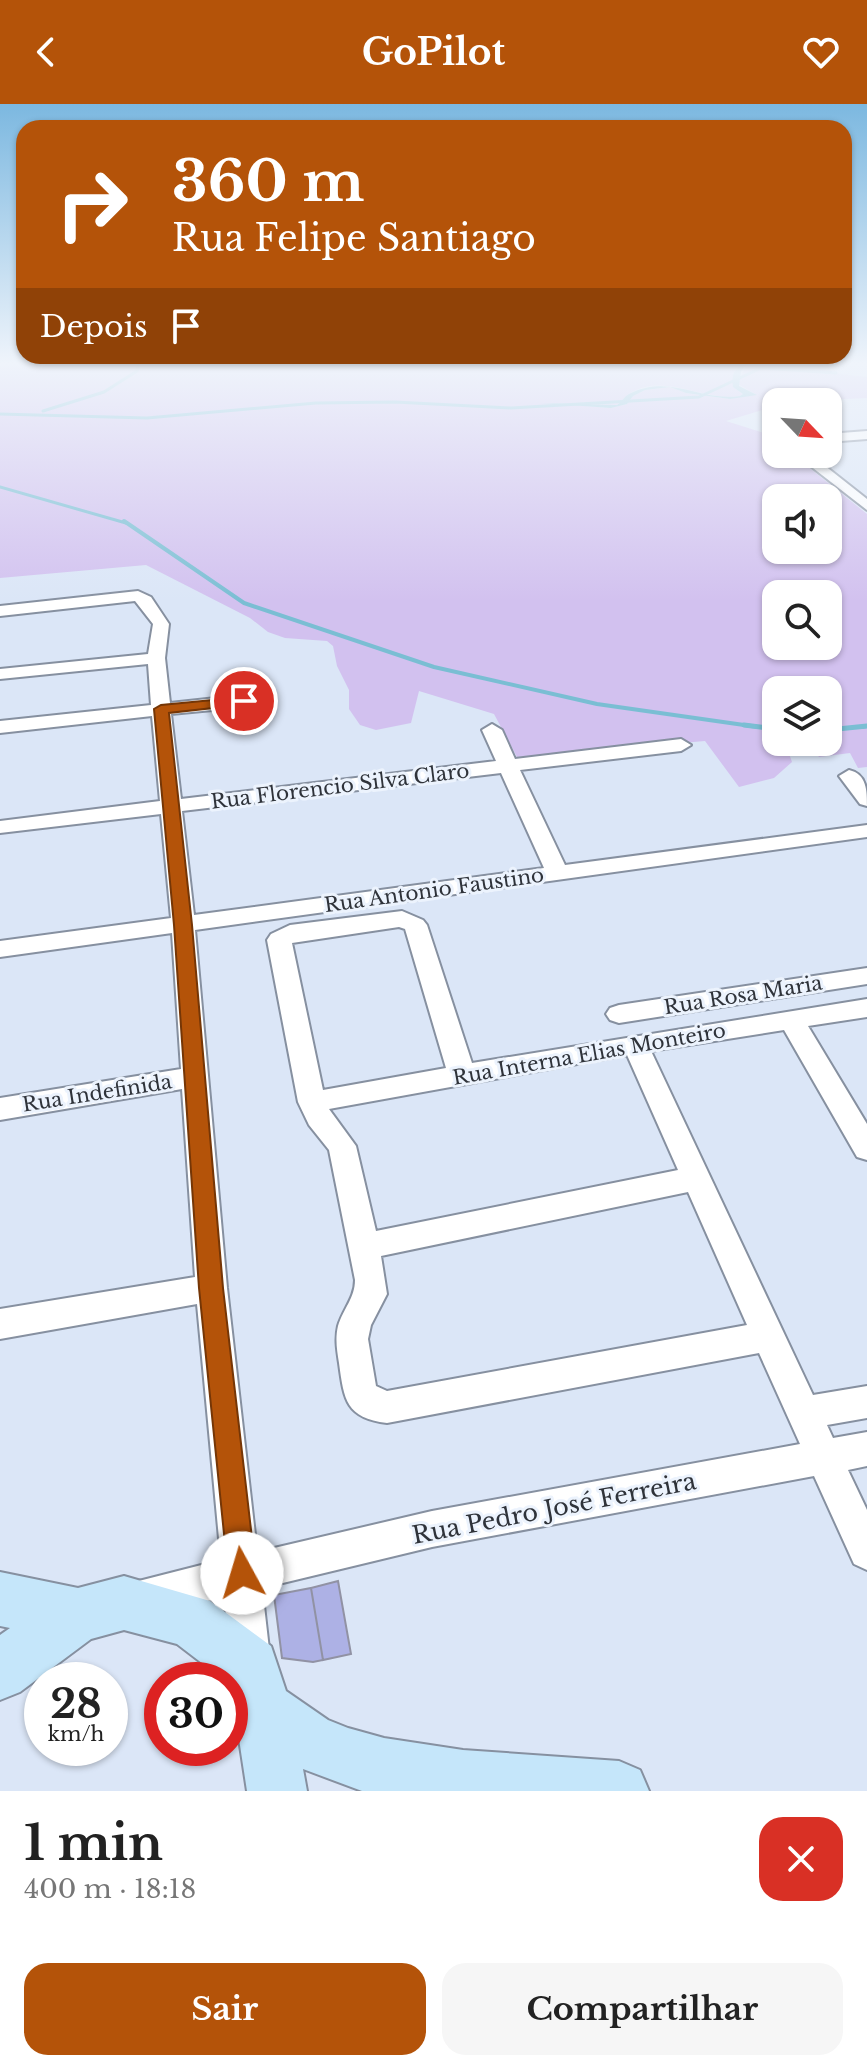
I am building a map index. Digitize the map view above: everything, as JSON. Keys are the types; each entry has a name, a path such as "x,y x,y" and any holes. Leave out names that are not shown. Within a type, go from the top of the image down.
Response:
{"main road":[{"path":"0,1599 191,1620 311,1742 406,1782 619,1791"},
{"path":"0,1672 101,1609"},
{"path":"257,1687 277,1791"}],"street":[{"path":"820,468 867,506"},
{"path":"0,611 138,596 145,600 161,624 157,664 183,925 211,1288 257,1687"},
{"path":"0,674 157,664"},
{"path":"0,727 244,701"},
{"path":"492,730 557,873"},
{"name":"Rua Florencio Silva Claro","path":"0,827 681,745"},
{"path":"849,776 867,800"},
{"name":"Rua Antonio Faustino","path":"0,949 867,831"},
{"path":"462,1075 415,925 402,919 290,933 279,940 312,1102 319,1117 342,1146 365,1246 371,1294 355,1323 352,1339 360,1394 371,1405 387,1407 769,1336"},
{"name":"Rua Rosa Maria","path":"619,1014 867,976"},
{"name":"Rua Interna Elias Monteiro","path":"312,1102 635,1044 867,1008"},
{"path":"791,1020 867,1149"},
{"path":"635,1044 822,1459 867,1551"},
{"name":"Rua Indefinida","path":"0,1109 194,1077"},
{"path":"365,1246 697,1178"},
{"path":"0,1324 211,1288"},
{"path":"803,1413 867,1402"},
{"name":"Rua Pedro José Ferreira","path":"101,1609 432,1529 867,1449"}],"shaded area":[{"path":"0,444 762,444 762,468 810,468 830,484 762,484 762,564 842,564 842,494 867,514 867,767 858,768 850,753 842,754 842,676 762,676 762,756 790,756 792,762 774,778 739,787 705,741 517,757 494,714 419,691 411,723 376,730 360,725 349,709 349,690 337,666 333,646 327,641 285,638 268,632 250,618 146,565 0,578"}],"building":[{"path":"338,1581 351,1654 323,1660 311,1588"},
{"path":"311,1588 323,1660 313,1662 282,1658 274,1595"}],"waterway":[{"path":"0,487 126,523"},
{"path":"124,521 244,603 434,667 597,704 744,725"},
{"path":"744,725 762,727"},
{"path":"744,725 758,727"},
{"path":"842,729 867,726 862,727"}],"route":[{"path":"242,1573 211,1288 183,925 161,709 244,701"}]}
